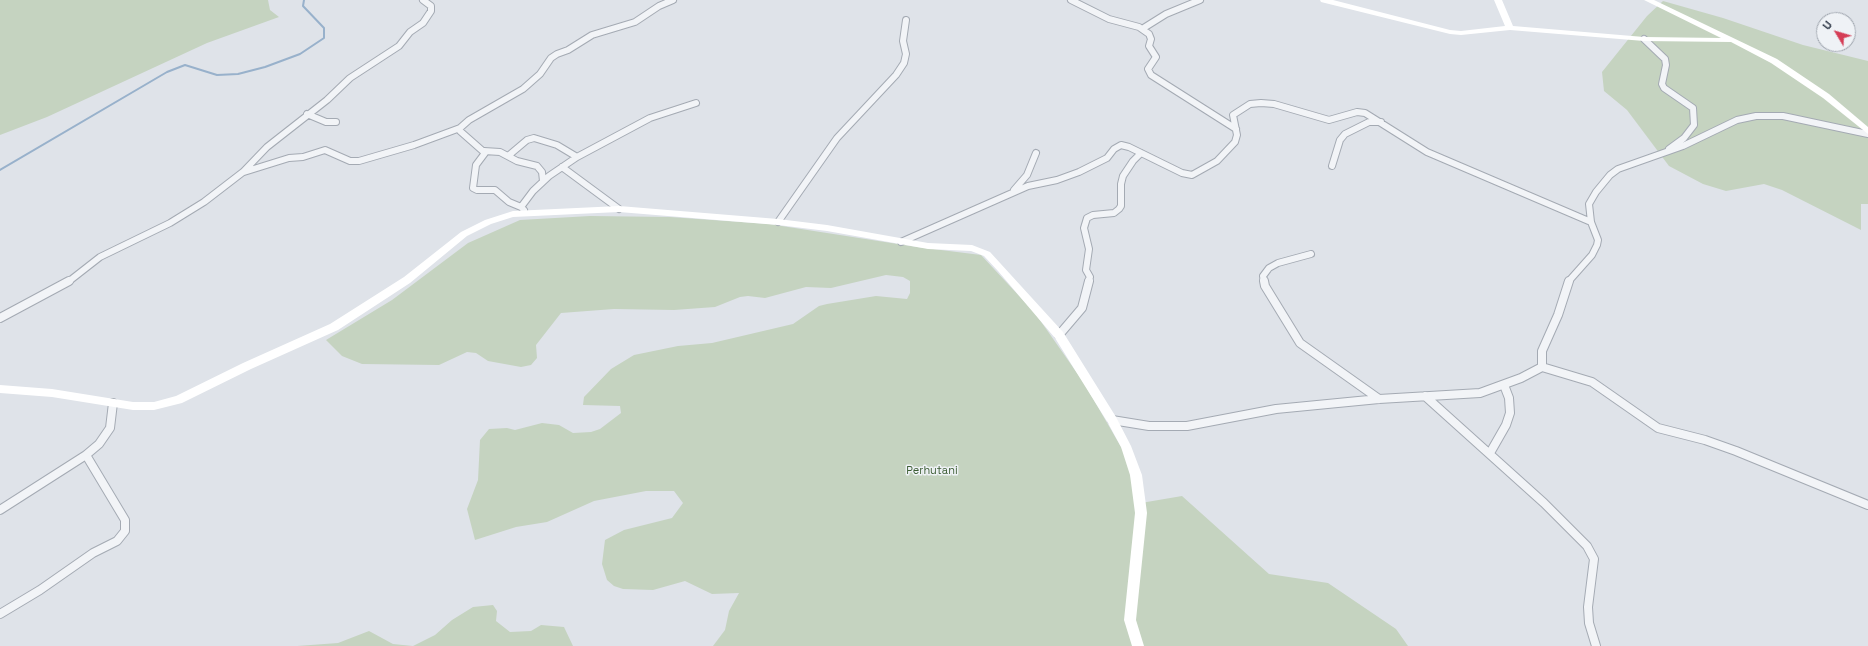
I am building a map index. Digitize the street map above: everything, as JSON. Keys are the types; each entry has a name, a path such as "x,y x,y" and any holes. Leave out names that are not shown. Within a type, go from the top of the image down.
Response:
{"street":[{"path":"0,318 66,284 100,257 170,223 204,202 243,172 267,146 327,100 359,71 399,46 410,32 423,23 431,11 431,6 423,0"},
{"path":"243,172 289,158 303,157 325,150 350,160 359,161 414,145 460,128 469,120 523,89 540,74 551,58 557,54 568,50 592,35 635,22 659,6 673,0"},
{"path":"1071,0 1109,19 1142,29 1150,36 1149,46 1156,57 1148,69 1151,75 1155,79 1236,129"},
{"path":"1142,29 1166,14 1200,0"},
{"path":"1324,0 1450,32 1510,28 1644,39 1733,40"},
{"path":"1498,0 1510,28"},
{"path":"1648,0 1774,61 1837,105 1868,133"},
{"path":"778,222 837,138 888,85 904,63 906,54 904,30 906,20"},
{"path":"1644,39 1665,59 1666,65 1662,84 1664,88 1693,108 1694,124 1692,128 1684,138 1664,153"},
{"path":"524,210 528,196 543,181 577,157 650,118 696,103"},
{"path":"901,242 1028,186 1057,180 1079,172 1107,158 1114,149 1121,145 1130,147 1182,173 1192,175 1204,170 1226,153 1236,139 1236,129 1232,118 1234,114 1250,104 1261,103 1274,104 1329,120 1362,112 1383,123 1427,152 1591,222"},
{"path":"307,114 326,122 336,122"},
{"path":"1542,367 1542,351 1558,315 1567,284 1592,255 1598,240 1591,222 1589,204 1596,192 1610,175 1618,169 1683,146 1737,120 1765,115 1795,118 1868,133"},
{"path":"1332,166 1340,140 1345,134 1369,122 1383,123"},
{"path":"460,128 460,131 484,151 496,151 521,162 537,166 542,172 543,181"},
{"path":"508,156 527,140 534,138 557,145 577,157"},
{"path":"484,151 485,155 476,165 473,188 477,190 494,190 509,202 524,210"},
{"path":"1011,193 1027,175 1036,153"},
{"path":"1059,335 1082,308 1085,301 1085,292 1090,277 1086,270 1089,250 1084,232 1087,218 1093,215 1114,213 1119,209 1121,206 1121,184 1123,176 1133,161 1141,153"},
{"path":"562,167 619,209"},
{"path":"0,390 52,393 133,406 154,406 166,404 188,396 241,368 345,321 407,280 448,246 475,228 500,217 524,210 619,209 778,222 826,228 936,247 972,248 987,254 1011,279 1059,335 1112,420 1132,460 1140,495 1141,513 1130,620 1138,646"},
{"path":"1311,254 1278,263 1269,268 1263,276 1265,286 1300,343 1379,400"},
{"path":"1112,420 1149,426 1175,427 1225,420 1276,409 1425,396 1480,393 1504,385 1542,367 1592,382 1648,423 1658,428 1705,440 1730,449 1840,492 1868,505"},
{"path":"1490,453 1506,425 1510,413 1509,398 1504,385"},
{"path":"1425,396 1490,453 1581,538 1591,552 1594,559 1588,607 1589,623 1596,646"},
{"path":"0,510 86,455 99,444 110,428 113,403"},
{"path":"0,614 40,590 93,553 117,541 125,531 125,520 86,455"}],"green space":[{"path":"0,0 268,0 270,10 279,17 207,43 47,117 0,135"},
{"path":"1663,1 1723,18 1816,48 1816,52 1831,52 1868,61 1868,204 1861,204 1861,230 1782,190 1764,184 1726,191 1703,184 1669,166 1627,110 1604,91 1602,72 1647,16"},
{"name":"Perhutani","path":"590,216 670,217 769,224 917,247 981,255 1035,313 1084,383 1128,459 1135,504 1182,496 1269,574 1328,583 1396,629 1408,646 713,646 725,630 729,611 739,593 712,594 685,581 653,590 623,589 614,586 607,580 602,564 605,540 624,530 672,518 683,503 674,491 646,491 594,501 547,522 516,527 475,540 467,509 478,480 480,440 489,429 507,428 515,430 542,423 559,425 573,433 591,432 600,429 621,413 620,406 583,405 584,397 611,369 634,355 678,346 712,343 793,324 819,306 827,304 876,296 907,299 910,293 910,281 903,277 886,275 831,288 806,287 765,298 748,296 740,297 715,307 674,310 614,309 561,313 536,345 537,358 531,365 521,367 488,361 476,353 467,352 439,365 362,364 342,356 326,340 392,300 468,243 520,220"},
{"path":"493,605 497,611 496,621 510,632 531,631 541,625 564,627 573,646 413,646 435,635 452,620 473,607"},
{"path":"369,631 393,644 413,646 297,646 338,643"}],"waterway":[{"path":"0,170 167,72 185,65 217,75 238,74 265,67 300,54 324,38 324,28 303,6 304,0"}]}
